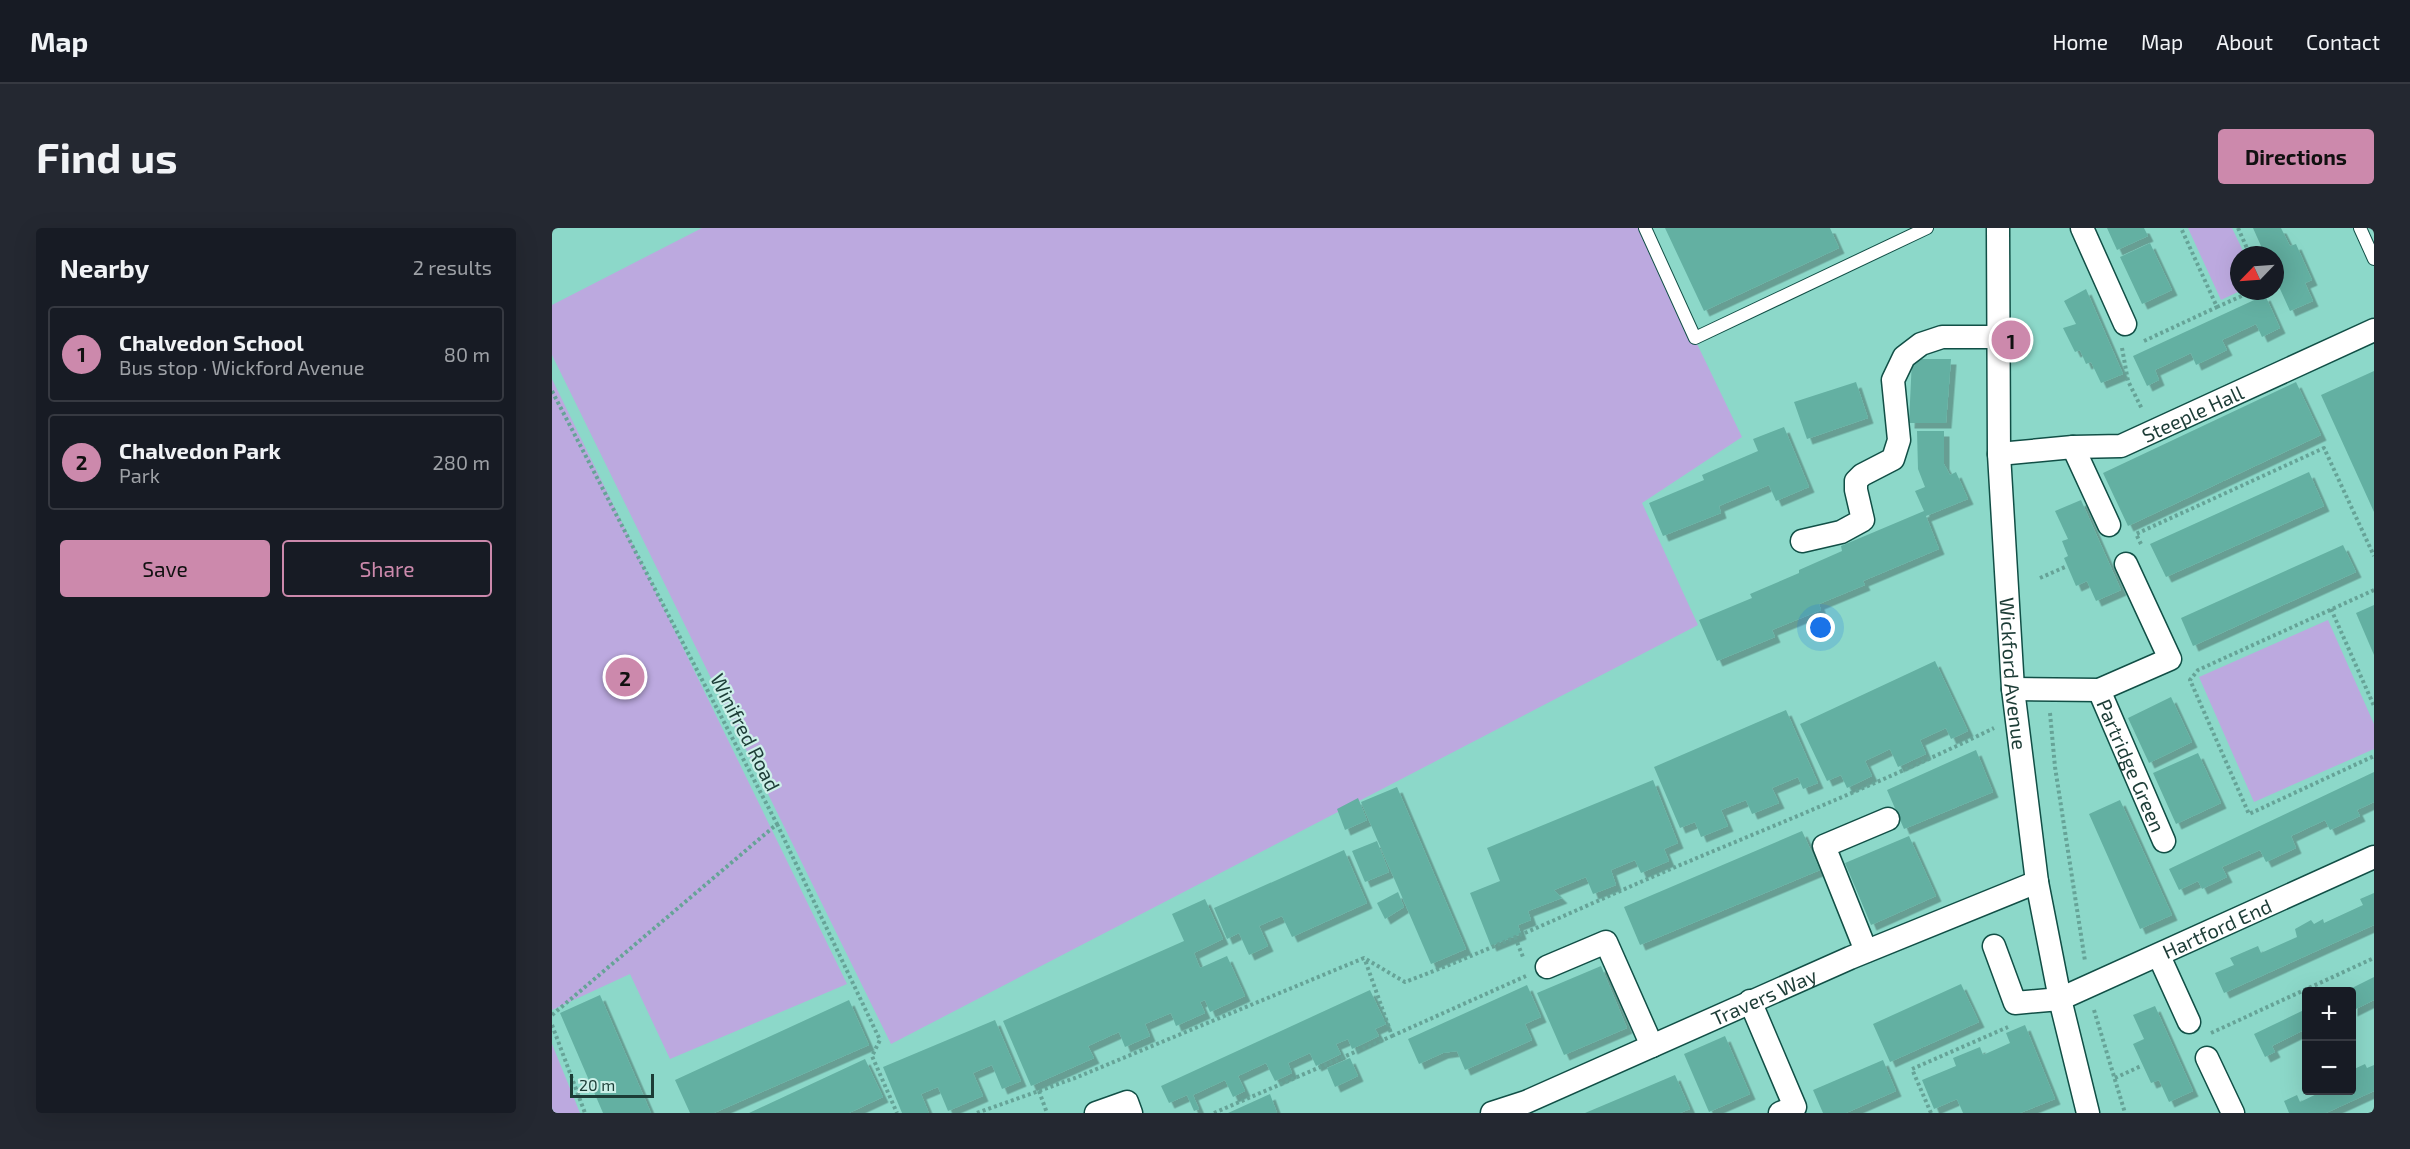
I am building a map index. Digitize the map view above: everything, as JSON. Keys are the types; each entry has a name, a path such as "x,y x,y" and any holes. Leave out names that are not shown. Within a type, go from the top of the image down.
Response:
{"street":[{"name":"Wickford Avenue","path":"1998,228 1999,454 2013,689 2037,882 2060,999 2088,1113"},
{"path":"2082,228 2125,324"},
{"name":"Steeple Hall","path":"1999,454 2073,447 2121,446 2374,330"},
{"path":"1802,541 1841,531 1863,520 1856,481 1862,475 1893,459 1899,440 1893,380 1904,357 1921,344 1942,337 1998,337"},
{"path":"2073,447 2109,525"},
{"name":"Partridge Green","path":"2013,689 2099,690 2170,659 2136,560"},
{"name":"Partridge Green","path":"2099,690 2164,841"},
{"path":"1866,951 1824,846 1888,819"},
{"name":"Hartford End","path":"1994,946 2015,1002 2060,999 2374,857"},
{"name":"Travers Way","path":"1492,1113 1528,1108 1652,1046 1750,1001 2037,882"},
{"path":"1535,968 1606,942 1652,1046"},
{"path":"2159,956 2233,1113"},
{"path":"1750,1001 1795,1107 1780,1113"},
{"path":"1096,1113 1126,1102 1131,1113"}],"lane":[{"path":"1645,228 1695,338 1927,228"},
{"path":"2360,228 2374,259"}],"path":[{"path":"2181,228 2217,308"},
{"path":"2238,228 2246,246"},
{"path":"2142,342 2234,300"},
{"path":"2125,324 2121,351 2128,381 2152,431"},
{"path":"2121,351 2132,346"},
{"name":"Winifred Road","path":"552,391 777,824 880,1040 872,1056 897,1113"},
{"path":"2136,560 2136,534 2324,448 2374,556"},
{"path":"2040,578 2065,567"},
{"path":"2374,590 2199,670 2190,680 2249,814 2374,756"},
{"path":"2331,609 2374,705"},
{"path":"2194,660 2199,670"},
{"path":"2049,705 2055,767 2085,962"},
{"path":"1364,958 1405,982 1477,955 1942,754 2016,717"},
{"path":"552,1016 777,824"},
{"path":"1214,1113 1392,1036 1535,968 1515,937"},
{"path":"1364,958 1392,1036"},
{"path":"977,1113 1040,1091 1364,958"},
{"path":"2200,1040 2374,958"},
{"path":"2094,1008 2125,1113"},
{"path":"1931,1113 1912,1069 2016,1024"},
{"path":"552,1025 585,1113"},
{"path":"2115,1078 2141,1066"},
{"path":"1040,1091 1047,1113"}],"shaded area":[{"path":"702,228 1641,228 1742,437 1642,503 1698,625 891,1044 552,355 552,305"},
{"path":"2188,228 2232,228 2241,246 2230,246 2230,296 2221,300"},
{"path":"552,379 847,984 670,1059 630,974 552,1010"},
{"path":"2328,620 2374,724 2374,749 2254,802 2199,677"},
{"path":"552,1044 580,1113 552,1113"}],"building":[{"path":"1665,228 1830,228 1839,248 1704,311"},
{"path":"2107,228 2144,228 2148,236 2117,250"},
{"path":"2253,228 2281,228 2290,246 2296,244 2312,280 2305,283 2313,301 2290,311 2284,298 2284,246 2261,246"},
{"path":"2150,243 2172,290 2142,304 2120,257"},
{"path":"2086,289 2123,374 2101,383 2091,362 2086,364 2080,350 2075,352 2063,328 2076,324 2064,301"},
{"path":"2254,300 2267,300 2280,328 2262,337 2256,324 2222,340 2227,350 2196,365 2191,353 2155,370 2159,380 2147,386 2133,356"},
{"path":"1912,359 1951,359 1946,423 1909,423"},
{"path":"2374,371 2374,512 2321,395"},
{"path":"1856,382 1868,418 1807,439 1794,402"},
{"path":"2296,382 2321,435 2128,526 2103,473"},
{"path":"1784,427 1809,487 1776,501 1769,485 1719,506 1721,513 1663,536 1649,503 1704,480 1702,475 1758,451 1753,439"},
{"path":"1917,431 1944,431 1944,464 1950,475 1956,472 1968,499 1926,516 1939,549 1863,581 1865,585 1819,604 1821,610 1772,630 1775,637 1717,661 1699,620 1752,598 1750,594 1842,551 1841,546 1924,511 1915,491 1925,487 1918,469"},
{"path":"2309,472 2324,506 2166,577 2150,544"},
{"path":"2081,500 2121,590 2096,601 2087,581 2076,586 2064,558 2068,556 2062,541 2068,539 2055,511"},
{"path":"2343,545 2356,572 2193,646 2181,618"},
{"path":"2374,605 2374,655 2356,613"},
{"path":"1935,661 1968,731 1951,739 1946,728 1920,740 1926,754 1898,767 1890,749 1865,761 1872,776 1847,788 1841,775 1827,781 1800,724"},
{"path":"2171,697 2192,742 2149,763 2128,718"},
{"path":"1786,710 1818,783 1803,789 1798,777 1772,788 1779,803 1752,814 1746,800 1721,810 1728,826 1701,837 1695,822 1680,828 1654,767"},
{"path":"1976,750 1993,792 1904,829 1887,790"},
{"path":"2198,753 2221,803 2176,824 2153,773"},
{"path":"2374,772 2374,802 2357,810 2360,816 2330,830 2325,820 2291,836 2296,848 2266,862 2260,850 2222,867 2227,877 2202,889 2198,881 2179,890 2169,869"},
{"path":"1653,780 1678,843 1664,849 1669,861 1641,873 1635,860 1611,870 1616,885 1593,894 1586,877 1554,890 1562,898 1528,911 1531,920 1518,925 1521,934 1491,946 1470,893 1500,881 1487,848"},
{"path":"1397,787 1466,949 1431,964 1361,802"},
{"path":"1358,798 1367,820 1345,830 1337,809"},
{"path":"2120,800 2172,915 2140,929 2089,814"},
{"path":"1802,831 1820,870 1640,945 1624,907"},
{"path":"1909,836 1936,896 1871,925 1845,863"},
{"path":"1377,841 1389,872 1365,882 1352,851"},
{"path":"1344,850 1367,903 1292,937 1282,916 1259,926 1268,946 1249,955 1239,933 1227,939 1214,908"},
{"path":"1398,892 1404,907 1385,919 1377,903"},
{"path":"2374,893 2374,925 2224,993 2215,973 2234,965 2230,958 2258,946 2261,953 2297,937 2295,929 2311,920 2314,924 2323,919 2324,923 2363,905 2360,899"},
{"path":"1205,899 1223,939 1194,953 1200,968 1227,956 1245,996 1210,1012 1205,1000 1200,1002 1205,1013 1176,1026 1171,1013 1145,1024 1150,1036 1125,1047 1119,1032 1088,1046 1094,1058 1031,1086 1003,1021 1184,941 1172,914"},
{"path":"1601,966 1627,1028 1564,1055 1537,993"},
{"path":"2374,977 2374,1000 2356,1009 2356,987 2354,987"},
{"path":"1961,984 1979,1022 1890,1062 1873,1024"},
{"path":"1527,985 1541,1017 1525,1024 1532,1040 1465,1070 1457,1051 1443,1053 1419,1064 1408,1039"},
{"path":"1370,990 1386,1024 1375,1029 1379,1036 1352,1049 1348,1039 1336,1044 1341,1054 1316,1066 1310,1053 1288,1063 1292,1073 1275,1081 1266,1063 1238,1076 1245,1091 1233,1097 1225,1080 1193,1095 1199,1109 1194,1111 1187,1095 1169,1103 1161,1086"},
{"path":"600,995 651,1113 603,1113 560,1013"},
{"path":"849,1000 869,1045 714,1113 690,1113 675,1080"},
{"path":"2155,1006 2193,1091 2169,1102 2159,1080 2151,1083 2133,1044 2144,1039 2133,1015"},
{"path":"2302,1011 2302,1031 2272,1046 2275,1052 2265,1057 2254,1034"},
{"path":"995,1020 1021,1081 1002,1089 992,1065 973,1073 983,1096 948,1111 938,1087 921,1094 929,1113 902,1113 883,1067"},
{"path":"2025,1025 2055,1099 2020,1113 1963,1113 1957,1099 1934,1109 1922,1080 1956,1066 1953,1058 1980,1047 1983,1055 2010,1043 2006,1033"},
{"path":"1725,1036 1750,1094 1709,1112 1684,1054"},
{"path":"1350,1058 1358,1076 1335,1087 1327,1068"},
{"path":"865,1059 883,1097 849,1113 749,1113"},
{"path":"1883,1060 1896,1091 1846,1113 1823,1113 1813,1090"},
{"path":"2365,1064 2367,1068 2374,1065 2374,1091 2326,1113 2289,1113 2284,1101 2297,1095 2300,1102 2315,1095 2356,1095 2356,1068"},
{"path":"1675,1075 1690,1109 1680,1113 1585,1113"},
{"path":"1270,1094 1277,1113 1228,1113"}],"place":[{"name":"Chalvedon School","path":"2011,340"},
{"name":"Chalvedon Park","path":"625,677"}]}
